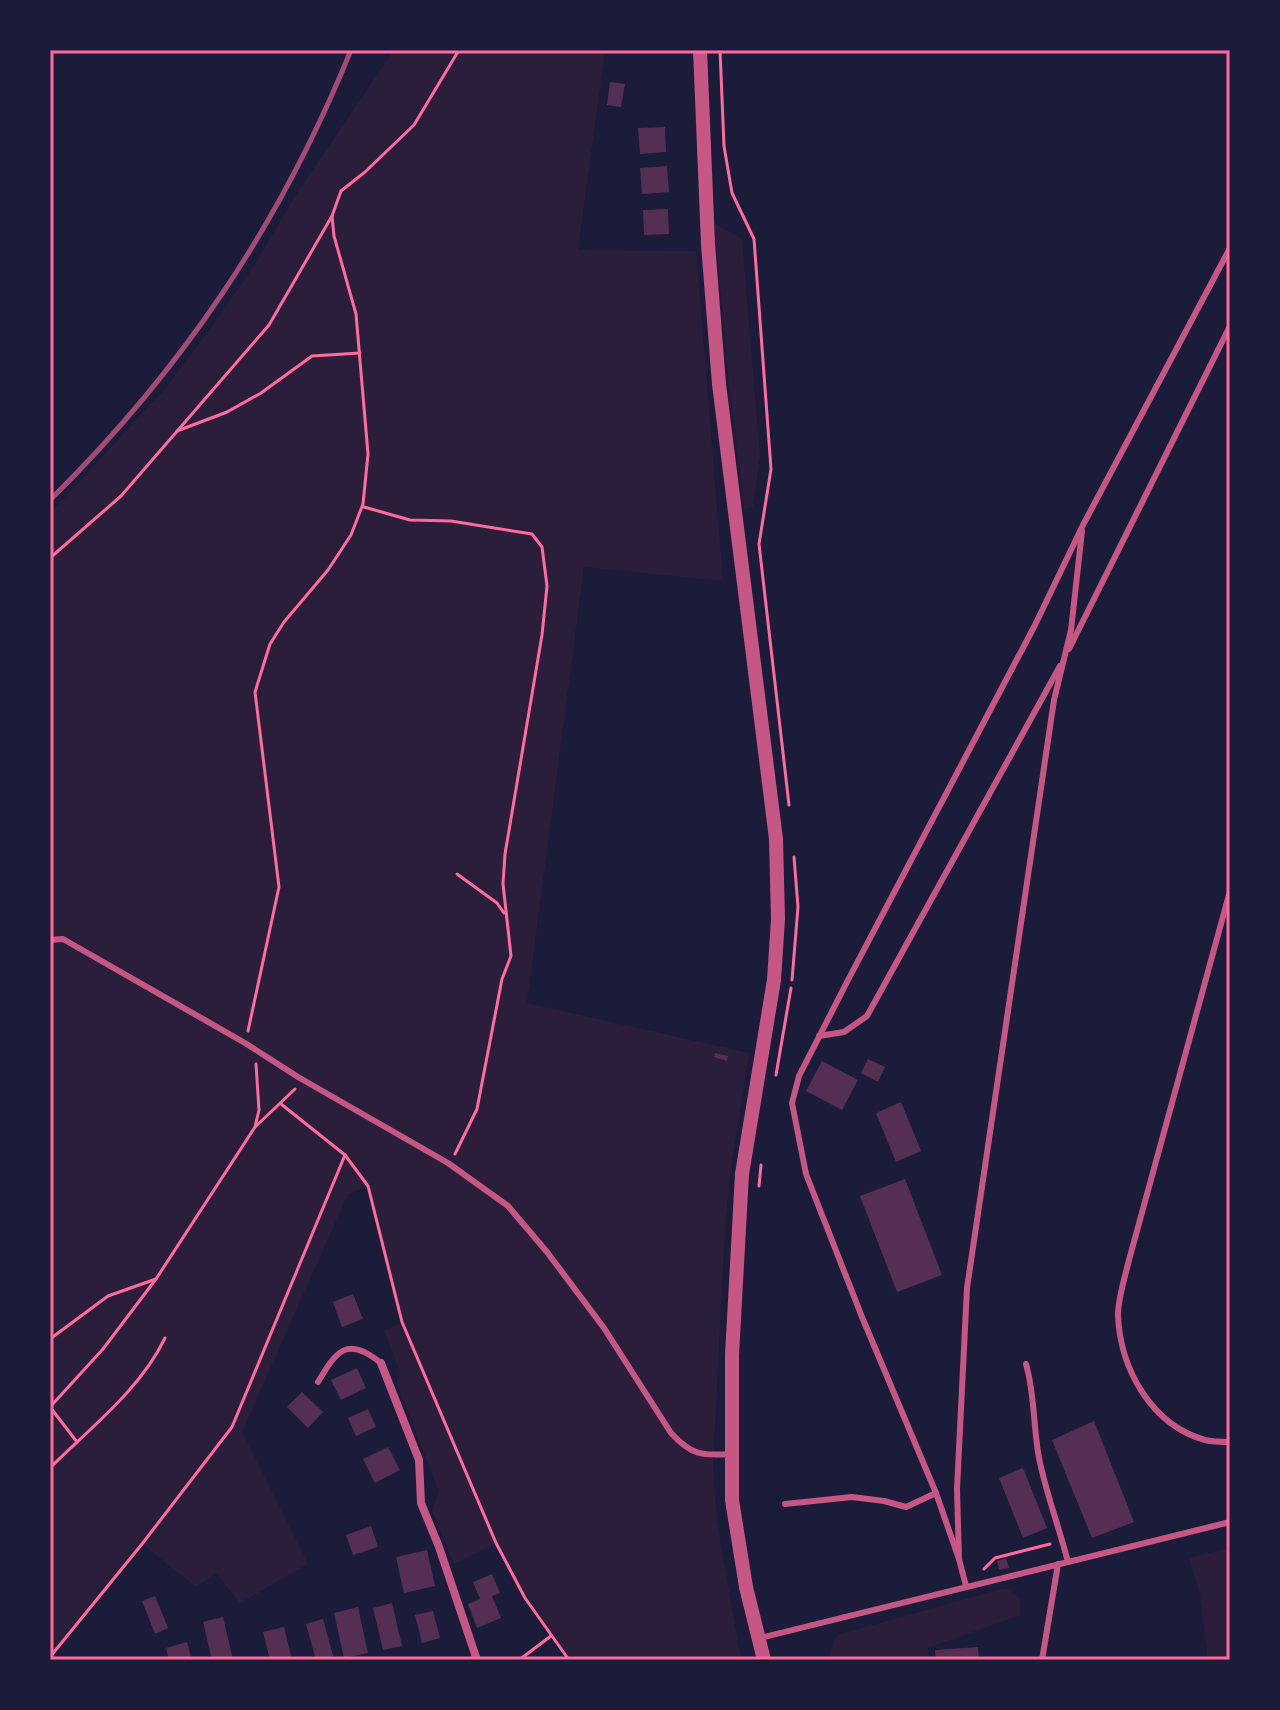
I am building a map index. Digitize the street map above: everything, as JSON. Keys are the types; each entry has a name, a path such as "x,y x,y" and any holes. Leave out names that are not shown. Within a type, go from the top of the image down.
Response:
{"street":[{"path":"700,50 708,244 719,384 776,839 778,888 774,980 742,1174 731,1454 732,1500 738,1546 764,1660"},
{"path":"381,1363 419,1460 421,1503 477,1660"}],"lane":[{"path":"966,1586 936,1493 806,1174 792,1103 799,1076 819,1036 1230,248"},
{"path":"819,1036 844,1032 867,1016 1064,658 1230,326"},
{"path":"959,1559 957,1489 967,1288 1051,716 1071,630 1083,525"},
{"path":"1230,891 1129,1260 1118,1312 1123,1356 1144,1396 1167,1420 1204,1440 1230,1442"},
{"path":"50,940 63,939 245,1043 448,1163 508,1206 604,1328 671,1433 685,1448 697,1454 731,1454"},
{"path":"318,1382 335,1354 347,1348 366,1352 381,1363"},
{"path":"1026,1364 1033,1394 1042,1476 1068,1562"},
{"path":"785,1504 852,1497 906,1507 936,1493"},
{"path":"758,1638 1230,1522"},
{"path":"1042,1660 1058,1564"}],"path":[{"path":"50,558 121,496 269,325 332,216 341,191 414,125 459,50"},
{"path":"245,1043 279,887 255,692 270,644 284,622 328,570 351,535 362,507 367,478 368,454 356,314 334,236 332,216"},
{"path":"174,432 227,412 261,393 312,356 360,353"},
{"path":"362,507 410,520 451,521 532,534 542,547 547,586 542,635 505,854 504,913 511,956 502,979 477,1109 457,1152 448,1163"},
{"path":"457,874 488,896 504,913"},
{"path":"255,1127 259,1110 255,1068 259,1052"},
{"path":"77,1442 50,1407 103,1349 156,1279 255,1127 294,1092 298,1077"},
{"path":"281,1104 345,1155 368,1186 402,1322 496,1543 525,1598 569,1660"},
{"path":"50,1657 232,1427 345,1155"},
{"path":"50,1339 108,1296 156,1279"},
{"path":"50,1468 114,1405 154,1360 165,1338"},
{"path":"966,1586 995,1558 1063,1540"},
{"path":"519,1660 552,1635"}],"shaded area":[{"path":"394,50 605,50 578,250 696,251 723,581 584,567 527,1003 749,1053 725,1225 713,1466 717,1522 741,1660 569,1660 525,1598 496,1544 454,1564 432,1511 439,1491 397,1385 400,1371 384,1331 402,1323 368,1186 348,1194 242,1432 308,1564 240,1603 216,1573 196,1587 142,1544 50,1657 50,513 165,389 213,325"},
{"path":"714,223 742,239 760,456 753,507 744,509 729,385"},
{"path":"1230,1548 1230,1660 1208,1660 1200,1595 1189,1558"},
{"path":"1005,1588 1020,1598 1020,1615 928,1648 929,1660 827,1660 837,1635"}],"building":[{"path":"610,82 625,84 621,107 607,105"},
{"path":"665,127 666,152 640,154 638,128"},
{"path":"667,166 669,192 642,194 640,168"},
{"path":"668,209 669,234 644,235 643,210"},
{"path":"715,1053 728,1056 727,1061 714,1057"},
{"path":"868,1059 885,1067 878,1082 861,1073"},
{"path":"822,1061 858,1080 842,1110 806,1091"},
{"path":"901,1102 921,1151 896,1162 876,1113"},
{"path":"905,1179 942,1275 897,1292 860,1196"},
{"path":"353,1294 363,1319 342,1327 333,1302"},
{"path":"357,1368 366,1388 341,1400 331,1380"},
{"path":"302,1392 323,1412 308,1428 287,1407"},
{"path":"368,1409 376,1427 356,1436 348,1418"},
{"path":"1094,1421 1134,1522 1092,1538 1052,1440"},
{"path":"388,1447 400,1470 375,1483 363,1459"},
{"path":"1023,1468 1047,1528 1023,1538 999,1478"},
{"path":"371,1526 378,1547 353,1555 346,1535"},
{"path":"427,1550 435,1586 404,1593 396,1557"},
{"path":"1006,1558 1009,1568 999,1570 997,1561"},
{"path":"492,1574 500,1593 492,1596 501,1618 477,1628 468,1604 480,1599 473,1582"},
{"path":"155,1596 168,1628 155,1634 142,1601"},
{"path":"392,1603 402,1646 383,1650 373,1608"},
{"path":"358,1607 368,1653 344,1658 334,1613"},
{"path":"433,1611 440,1638 422,1643 415,1615"},
{"path":"223,1617 233,1660 212,1660 203,1622"},
{"path":"323,1619 333,1656 316,1660 306,1624"},
{"path":"284,1627 292,1660 270,1660 263,1632"},
{"path":"187,1642 192,1660 169,1660 166,1648"},
{"path":"978,1647 979,1660 936,1660 935,1650"}],"railway":[{"path":"50,500 143,399 224,291 293,175 351,50"}]}
